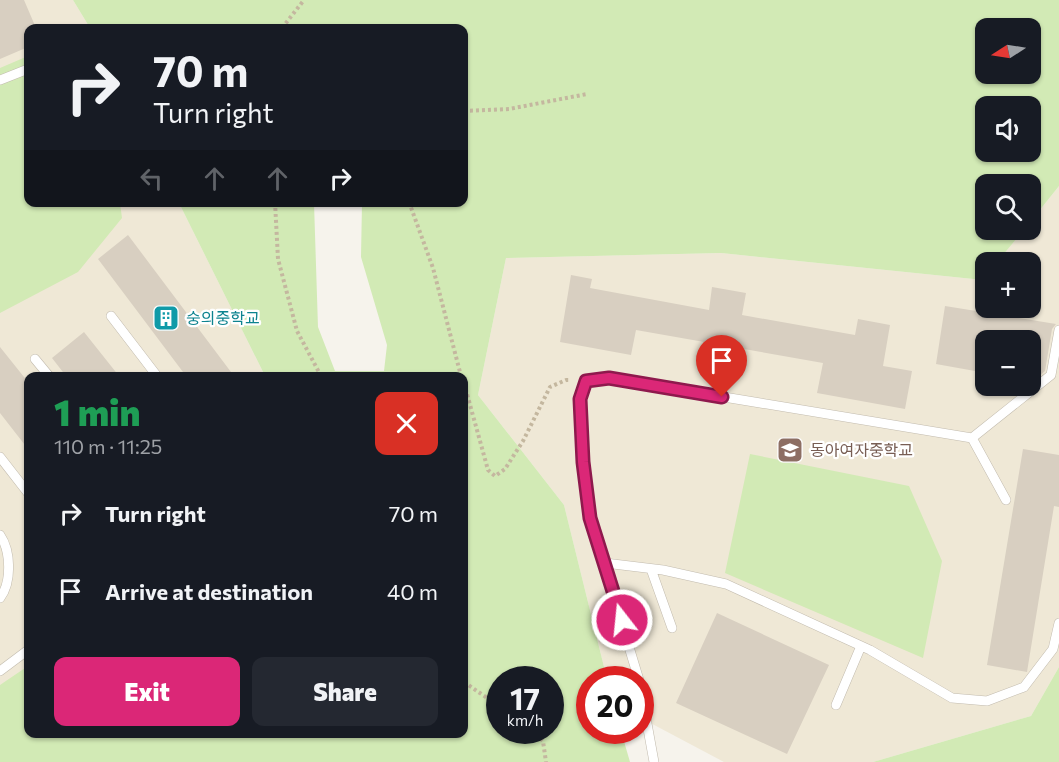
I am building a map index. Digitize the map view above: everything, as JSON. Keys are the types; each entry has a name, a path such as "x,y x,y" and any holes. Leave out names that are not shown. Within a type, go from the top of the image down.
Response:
{"lane":[{"path":"0,80 24,71"},
{"path":"111,316 154,372"},
{"path":"635,666 590,518 583,462 580,399 586,381 609,378 972,438 1052,375 1059,330"},
{"path":"35,359 46,372"},
{"path":"972,438 1006,500"},
{"path":"0,457 24,488"},
{"path":"0,535 9,566 4,593 0,598"},
{"path":"605,563 651,569 726,584 861,646 952,698 987,701 1024,687 1053,649 1059,623"},
{"path":"651,569 672,628"},
{"path":"836,705 861,646"},
{"path":"0,671 24,653"},
{"path":"651,744 654,762"}],"path":[{"path":"285,24 304,0"},
{"path":"468,111 509,109 587,94"},
{"path":"275,207 280,269 297,331 319,372"},
{"path":"411,207 433,268 460,372"},
{"path":"468,398 488,471 495,476 505,469 523,441 550,387 566,380 586,381"},
{"path":"468,685 486,697"},
{"path":"543,744 546,762"}],"shaded area":[{"path":"0,0 73,0 88,24 24,24 24,207 181,207 263,372 24,372 24,738 0,762"},
{"name":"동아여자중학교","path":"1059,186 1059,667 1031,716 873,762 724,762 654,725 654,666 604,666 564,505 478,395 506,258 721,253 975,279 975,318 1041,318 1041,252 1005,252 1016,240 1041,240 1041,208"}],"green space":[{"path":"73,0 1059,0 1059,186 1041,208 1041,174 975,174 975,240 1016,240 1005,252 975,252 975,279 721,253 506,258 478,395 564,505 604,666 576,666 576,744 625,744 630,762 0,762 0,685 24,669 24,738 468,738 468,372 263,372 181,207 314,207 318,327 335,371 384,371 387,345 361,257 362,207 468,207 468,24 88,24"},
{"path":"24,58 24,207 121,207 122,218 78,272 0,313 0,68"},
{"path":"750,454 909,486 942,561 923,658 725,573"},
{"path":"1059,667 1059,762 873,762 1031,716"}],"building":[{"path":"0,0 24,0 34,24 24,24 24,49 0,59"},
{"name":"숭의중학교","path":"128,235 231,372 183,372 98,259"},
{"path":"571,275 592,279 590,288 709,310 712,287 746,293 742,315 855,335 858,319 890,325 883,366 912,371 905,409 817,393 823,363 636,330 631,355 560,342"},
{"path":"945,306 975,311 975,318 1019,318 1056,324 1052,329 1045,371 1041,374 1041,330 975,330 975,371 936,364"},
{"path":"84,332 116,372 63,372 52,358"},
{"path":"0,347 24,377 24,444 0,413"},
{"path":"1023,449 1059,455 1059,507 1054,506 1027,672 987,665"},
{"path":"717,613 829,665 787,754 676,703"}],"place":[{"name":"숭의중학교","path":"166,318"},
{"name":"동아여자중학교","path":"790,450"}],"route":[{"path":"622,620 590,518 583,462 580,399 586,381 609,378 722,397"}]}
